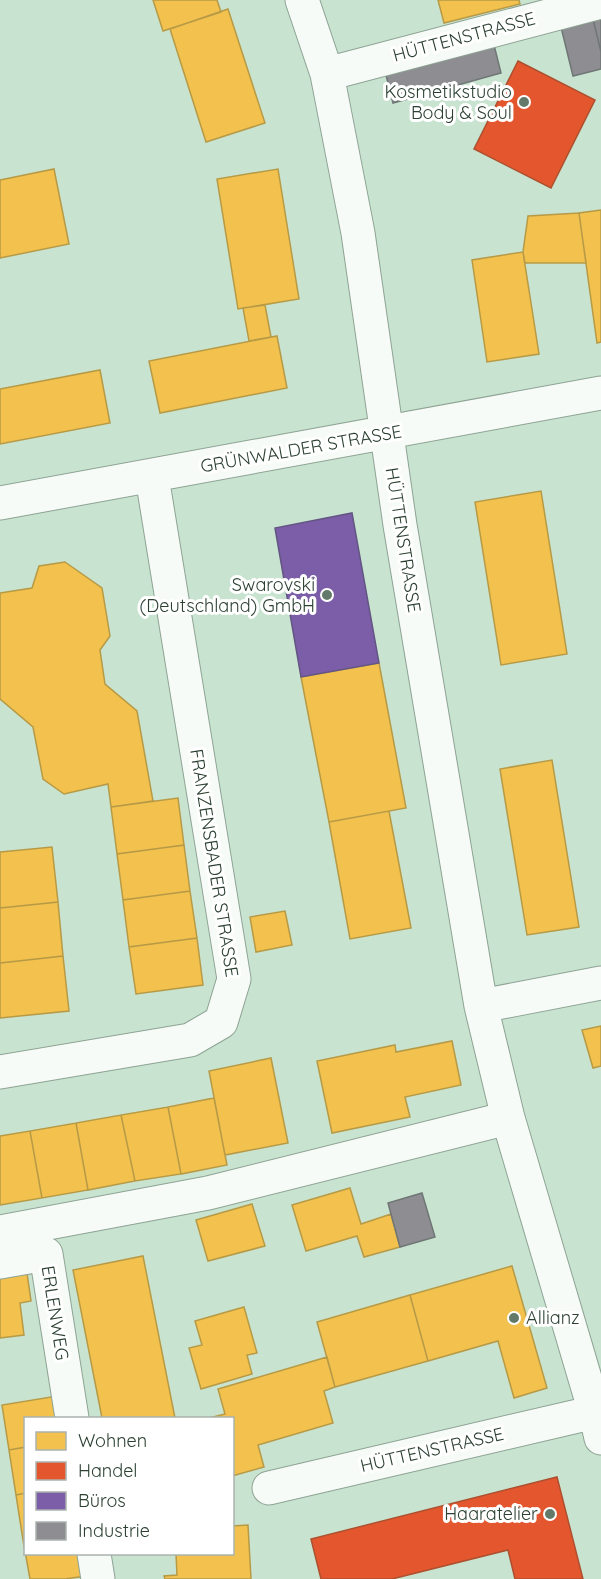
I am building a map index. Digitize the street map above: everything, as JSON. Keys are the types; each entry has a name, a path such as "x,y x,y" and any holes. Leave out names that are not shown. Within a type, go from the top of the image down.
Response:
{"street":[{"name":"HÜTTENSTRASSE","path":"269,1488 598,1425 508,1118 481,1006 385,433 358,233 327,74 302,0"},
{"name":"HÜTTENSTRASSE","path":"327,74 534,9 601,2"},
{"name":"GRÜNWALDER STRASSE","path":"0,503 601,393"},
{"name":"FRANZENSBADER STRASSE","path":"0,1072 190,1040 221,1022 234,979 152,477"},
{"path":"481,1006 601,983"},
{"path":"0,1232 203,1194 508,1118"},
{"name":"ERLENWEG","path":"0,1262 46,1254 72,1417"},
{"path":"94,1555 98,1579"}],"building: Wohnen":[{"path":"153,0 217,0 221,12 163,31"},
{"path":"438,0 519,0 520,4 444,23"},
{"path":"228,9 265,123 206,142 170,29"},
{"path":"54,169 69,244 0,258 0,180"},
{"path":"278,169 299,299 238,309 217,179"},
{"path":"601,210 601,342 597,343 579,213"},
{"path":"579,213 586,263 525,263 523,252 528,216"},
{"path":"523,252 539,354 487,362 472,260"},
{"path":"265,305 271,337 249,341 243,308"},
{"path":"277,336 287,388 160,413 149,361"},
{"path":"100,370 110,423 0,444 0,389"},
{"path":"541,491 567,654 501,665 475,502"},
{"path":"65,562 102,588 110,636 100,650 105,684 137,711 153,801 111,807 108,784 64,794 43,779 33,727 0,699 0,593 32,588 39,566"},
{"path":"379,663 406,808 329,822 301,677"},
{"path":"552,760 579,927 527,935 500,769"},
{"path":"178,798 184,845 117,854 111,807"},
{"path":"389,811 411,928 350,939 329,822"},
{"path":"184,845 190,891 123,900 117,854"},
{"path":"52,847 58,902 0,908 0,852"},
{"path":"190,891 197,938 129,947 123,900"},
{"path":"58,902 63,956 0,963 0,908"},
{"path":"285,911 292,945 256,952 250,917"},
{"path":"197,938 203,985 136,994 129,947"},
{"path":"63,956 69,1011 0,1018 0,963"},
{"path":"601,1026 601,1066 593,1068 582,1030"},
{"path":"452,1041 461,1085 405,1097 410,1117 332,1133 317,1061 395,1045 396,1052"},
{"path":"271,1058 288,1143 225,1155 209,1071"},
{"path":"214,1098 227,1165 181,1174 168,1107"},
{"path":"168,1107 181,1174 135,1181 121,1115"},
{"path":"121,1115 135,1181 88,1190 76,1123"},
{"path":"76,1123 88,1190 42,1198 30,1131"},
{"path":"30,1131 42,1198 0,1205 0,1136"},
{"path":"350,1188 361,1224 391,1214 400,1247 364,1257 357,1236 306,1251 292,1205"},
{"path":"252,1204 265,1246 208,1261 196,1220"},
{"path":"143,1256 175,1417 102,1417 73,1270"},
{"path":"512,1266 547,1388 514,1398 498,1341 428,1361 410,1295"},
{"path":"27,1273 31,1301 20,1303 24,1335 0,1338 0,1277"},
{"path":"410,1295 428,1361 335,1387 317,1322"},
{"path":"244,1307 257,1353 247,1355 252,1374 201,1389 189,1348 202,1345 195,1321"},
{"path":"327,1357 335,1387 324,1391 333,1423 258,1445 264,1467 234,1475 234,1417 213,1417 225,1414 218,1389"},
{"path":"57,1396 61,1417 24,1417 24,1447 9,1450 2,1405"},
{"path":"24,1447 24,1493 16,1495 9,1450"},
{"path":"24,1493 23,1540 16,1495"},
{"path":"248,1525 251,1579 165,1579 164,1576 177,1575 176,1555 234,1555 234,1526"},
{"path":"26,1555 83,1555 86,1576 65,1579 30,1579"}],"building: Handel":[{"path":"518,61 595,100 551,188 474,149"},
{"path":"557,1477 583,1579 515,1579 508,1550 392,1579 321,1579 311,1539"}],"building: Büros":[{"name":"Swarovski (Deutschland) GmbH","path":"352,513 379,663 301,677 275,528"}],"building: Industrie":[{"path":"601,17 601,52 593,19"},
{"path":"593,19 601,52 601,69 573,76 561,27"},
{"path":"494,45 501,73 393,103 386,75"},
{"path":"422,1193 435,1237 400,1247 388,1203"}],"place":[{"name":"Kosmetikstudio Body & Soul","path":"524,102"},
{"name":"Swarovski (Deutschland) GmbH","path":"327,595"},
{"name":"Allianz","path":"514,1318"},
{"name":"Haaratelier","path":"550,1514"}]}
